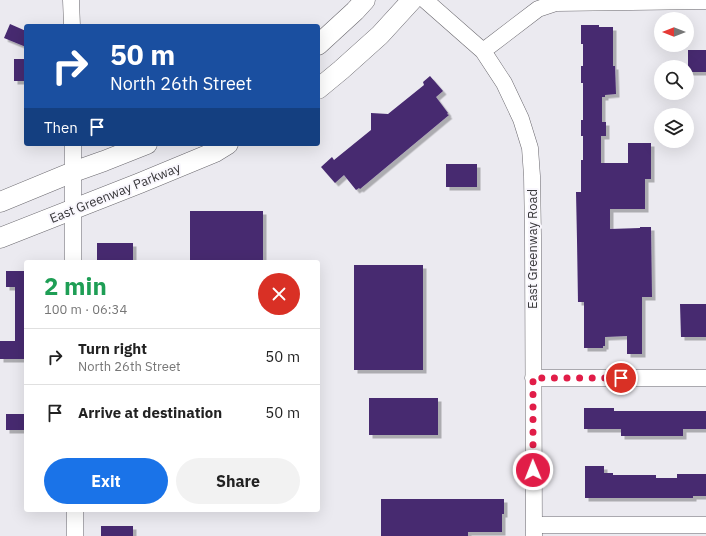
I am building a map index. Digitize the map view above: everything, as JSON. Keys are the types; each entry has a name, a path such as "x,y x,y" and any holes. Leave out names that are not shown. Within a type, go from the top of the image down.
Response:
{"main road":[{"path":"320,43 365,0"},
{"path":"320,87 380,35 412,0"},
{"path":"0,202 142,146"},
{"name":"East Greenway Parkway","path":"0,238 216,152 225,146"}],"street":[{"path":"71,0 72,24"},
{"name":"East Greenway Road","path":"425,0 483,51 504,83 521,119 530,148 533,236 534,531"},
{"path":"483,51 538,9 556,3 706,1"},
{"path":"73,146 73,260"},
{"path":"533,378 706,378"},
{"path":"75,512 75,536"},
{"path":"534,531 652,531 706,525"}],"building":[{"path":"10,24 24,30 24,46 4,38"},
{"path":"581,25 613,27 613,66 615,66 616,94 605,95 605,97 602,97 602,122 606,122 606,136 601,136 601,163 628,163 628,143 651,143 651,179 645,179 645,209 610,209 610,229 651,227 652,297 642,297 642,354 627,354 627,336 605,337 605,346 603,346 603,348 584,348 584,302 578,302 576,192 581,192 581,160 583,160 581,120 583,120 583,83 581,83 581,66 583,66 583,44 581,44"},
{"path":"694,50 706,50 706,72 694,72 694,60 688,60 688,52 694,52"},
{"path":"14,59 24,59 24,81 14,81"},
{"path":"430,76 443,91 436,97 449,115 360,189 359,188 356,190 344,175 335,183 321,167 332,157 334,160 371,130 371,113 388,114 424,85 423,82"},
{"path":"446,164 477,164 477,187 446,187"},
{"path":"190,211 263,211 263,260 190,260"},
{"path":"97,243 133,243 133,260 97,260"},
{"path":"354,265 423,265 423,370 354,370"},
{"path":"6,271 24,271 24,359 0,359 0,341 15,341 15,287 6,287"},
{"path":"680,304 706,304 706,337 681,337"},
{"path":"369,398 438,398 438,435 369,435"},
{"path":"584,408 614,408 614,411 706,411 706,429 683,429 683,436 621,436 621,429 584,429"},
{"path":"6,414 24,414 24,430 6,430"},
{"path":"585,466 604,466 604,473 613,473 613,475 656,475 656,478 677,478 677,474 706,474 706,496 693,496 693,498 585,498"},
{"path":"381,499 504,499 502,532 468,532 468,536 381,536"},
{"path":"101,526 133,526 133,536 101,536"}],"route":[{"path":"533,470 533,378 621,378"}]}
